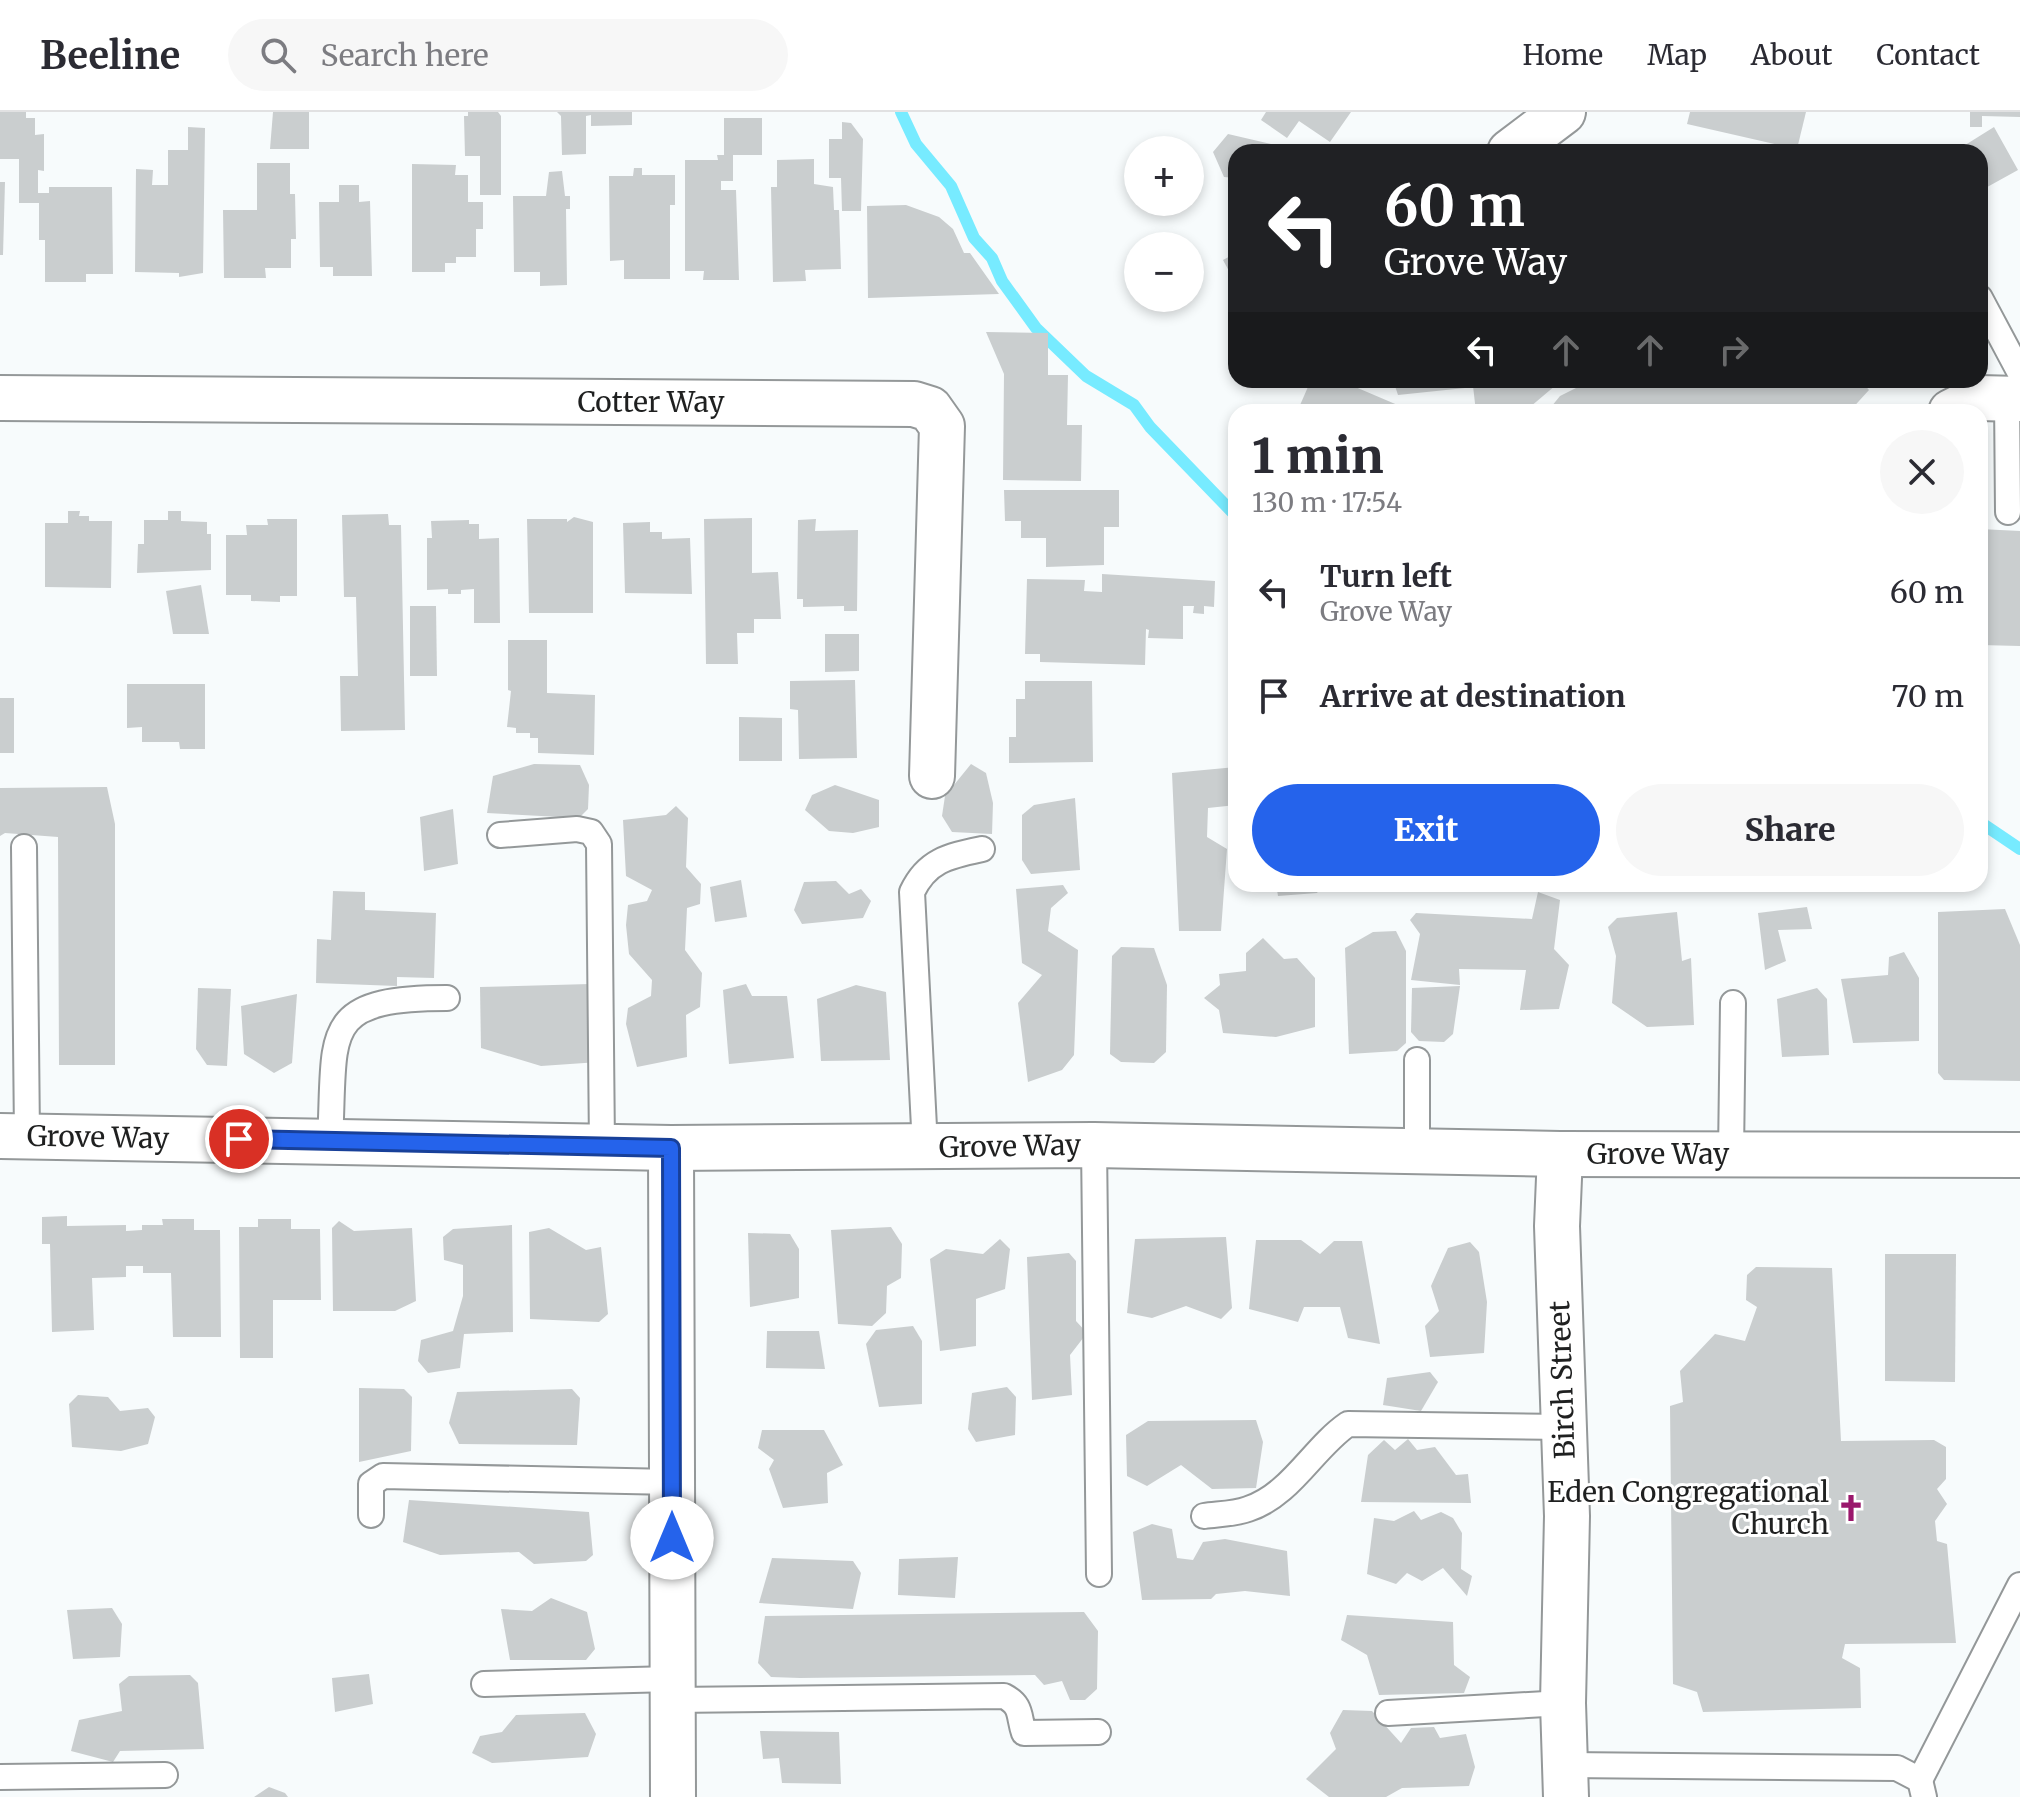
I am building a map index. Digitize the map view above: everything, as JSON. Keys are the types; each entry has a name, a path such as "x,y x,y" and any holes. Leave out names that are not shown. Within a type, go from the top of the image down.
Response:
{"street":[{"path":"1521,144 1563,112"},
{"path":"1967,404 1979,398 2016,390"},
{"name":"Cotter Way","path":"0,398 914,404 930,409 942,426 932,776"},
{"name":"Grove Way","path":"13,1136 671,1148 1094,1145 1560,1154 2020,1155"},
{"path":"671,1148 673,1797"},
{"name":"Birch Street","path":"1560,1154 1557,1226 1567,1516 1563,1703 1566,1781"}],"lane":[{"path":"1988,318 2016,390 2008,512"},
{"path":"500,835 577,829 591,832 599,844 602,1146"},
{"path":"13,1136 24,847"},
{"path":"925,1147 912,892 920,875 939,858 982,849"},
{"path":"330,1141 336,1041 344,1023 362,1008 419,998 447,998"},
{"path":"1731,1154 1733,1003"},
{"path":"1417,1060 1417,1151"},
{"path":"1094,1145 1099,1574"},
{"path":"1204,1516 1249,1509 1277,1492 1306,1465 1326,1439 1348,1424 1564,1427"},
{"path":"371,1515 371,1484 383,1476 673,1482"},
{"path":"1566,1781 1897,1768 1922,1788 2020,1585"},
{"path":"484,1684 1004,1696 1015,1702 1021,1713 1024,1733 1098,1732"},
{"path":"1388,1713 1563,1703"},
{"path":"0,1777 165,1775"}],"building":[{"path":"0,112 26,112 26,118 35,118 35,135 44,134 44,171 38,170 38,193 49,193 49,187 112,187 113,274 86,274 86,282 45,282 45,240 39,240 39,203 19,203 19,159 0,159"},
{"path":"273,112 309,112 309,149 270,149"},
{"path":"468,112 498,112 501,116 501,195 480,195 480,156 465,156 464,116 468,116"},
{"path":"557,112 632,112 632,125 591,126 591,115 586,116 586,154 562,155 561,116"},
{"path":"1266,112 1351,112 1330,142 1299,121 1287,138 1261,120"},
{"path":"1690,112 1806,112 1798,144 1775,144 1687,124"},
{"path":"1970,112 2020,112 2020,117 1982,116 1982,127 1970,127"},
{"path":"724,118 762,118 762,155 733,155 733,181 721,181 721,190 736,190 739,280 703,280 704,271 685,271 685,160 718,160 717,155 724,155"},
{"path":"842,122 851,123 863,139 861,211 842,211 841,178 829,178 829,139 842,139"},
{"path":"188,127 205,128 203,273 179,277 179,273 135,272 136,169 153,170 152,185 168,185 168,150 188,150"},
{"path":"1994,127 2018,170 1988,187 1988,144 1967,144"},
{"path":"1228,134 1271,144 1228,144 1228,177 1224,177 1213,152"},
{"path":"814,159 814,184 833,187 834,210 839,210 841,269 805,270 806,281 773,282 771,187 777,187 777,160"},
{"path":"257,163 290,163 290,194 295,194 296,239 291,239 291,268 265,268 266,278 224,278 223,210 257,210"},
{"path":"412,164 456,165 455,175 468,175 468,202 483,202 483,229 476,229 476,257 456,257 456,263 445,263 445,272 412,272"},
{"path":"634,168 642,168 642,175 675,175 675,205 670,205 670,279 624,279 624,260 610,261 609,176 633,176"},
{"path":"562,171 565,196 570,196 570,209 566,209 567,285 540,286 540,272 514,272 513,196 546,196 549,172"},
{"path":"0,182 5,182 3,255 0,255"},
{"path":"339,185 359,185 359,202 370,201 372,276 333,276 333,267 320,267 319,202 339,202"},
{"path":"906,205 939,217 953,229 964,253 970,253 999,294 868,298 867,206"},
{"path":"986,332 1048,333 1048,375 1068,375 1067,425 1082,425 1081,481 1003,480 1004,374"},
{"path":"1308,388 1358,388 1395,404 1300,404"},
{"path":"1396,388 1465,388 1398,395"},
{"path":"1473,388 1552,388 1534,404 1475,404"},
{"path":"1576,388 1869,390 1856,404 1554,404 1560,396"},
{"path":"1004,490 1119,490 1119,527 1104,527 1104,565 1046,567 1046,538 1021,538 1021,521 1005,521"},
{"path":"68,511 80,511 79,516 89,516 89,521 112,521 111,588 45,587 45,523 68,523"},
{"path":"168,511 181,511 181,521 207,522 207,534 211,534 211,570 137,573 138,544 144,544 144,520 168,520"},
{"path":"388,514 389,525 401,525 405,730 341,731 340,676 358,676 356,597 344,597 342,515"},
{"path":"574,517 593,522 593,613 529,613 527,519 567,519 567,522"},
{"path":"752,518 752,573 778,572 781,619 754,619 754,633 737,633 738,664 706,664 704,519"},
{"path":"267,519 297,519 297,596 280,596 280,602 251,601 251,595 226,595 226,535 247,535 246,525 268,525"},
{"path":"816,519 815,531 858,530 857,611 844,611 844,606 803,607 803,599 797,599 798,520"},
{"path":"469,520 469,524 479,524 479,539 499,538 500,623 474,623 474,589 461,590 461,594 448,594 448,589 427,590 427,538 432,538 431,521"},
{"path":"650,522 650,532 662,532 662,539 690,538 692,594 625,593 623,523"},
{"path":"1988,529 2020,531 2020,646 1988,645"},
{"path":"1102,574 1215,581 1214,607 1204,606 1204,614 1193,613 1194,606 1183,606 1183,639 1148,638 1149,630 1146,629 1145,665 1040,662 1040,654 1025,654 1027,579 1085,580 1084,591 1102,592"},
{"path":"201,585 209,634 173,634 166,591"},
{"path":"410,606 436,606 437,676 410,676"},
{"path":"825,634 859,634 859,671 825,672"},
{"path":"508,640 547,640 547,693 595,695 594,755 538,753 538,738 530,738 530,733 516,733 516,728 507,727 511,691 508,690"},
{"path":"855,680 857,758 799,759 798,710 790,709 790,681"},
{"path":"1025,681 1092,681 1093,762 1009,763 1009,737 1016,737 1016,699 1025,699"},
{"path":"127,684 205,684 205,749 180,749 179,742 142,742 142,727 127,728"},
{"path":"0,698 14,698 14,753 0,753"},
{"path":"739,717 782,718 782,761 739,761"},
{"path":"534,764 580,765 589,785 588,809 579,818 487,813 493,776"},
{"path":"971,764 986,773 993,803 992,834 952,832 942,816 945,796"},
{"path":"1228,768 1228,806 1208,808 1207,837 1227,849 1221,931 1179,931 1172,773"},
{"path":"835,785 879,800 879,827 853,833 829,831 805,810 812,795"},
{"path":"107,787 115,824 115,1065 59,1065 58,837 5,833 0,836 0,788"},
{"path":"1075,798 1080,870 1031,874 1022,860 1022,815 1034,805"},
{"path":"676,806 688,818 686,867 701,884 700,904 687,908 685,950 702,973 700,1007 686,1015 687,1057 637,1067 626,1024 628,1008 651,996 652,980 629,954 626,925 628,905 647,901 652,890 626,876 623,820 666,815"},
{"path":"453,809 458,864 424,871 420,817"},
{"path":"741,880 747,917 715,922 710,887"},
{"path":"836,881 849,894 861,889 871,901 863,918 802,924 794,910 804,882"},
{"path":"1063,885 1068,893 1051,908 1048,931 1078,950 1074,1055 1062,1070 1028,1082 1018,1003 1042,975 1022,963 1016,889"},
{"path":"333,891 365,892 365,910 436,913 434,978 397,977 397,986 316,983 317,939 331,940"},
{"path":"1277,892 1318,892 1317,893 1278,896"},
{"path":"1538,892 1560,900 1554,949 1569,965 1559,1009 1520,1010 1526,970 1459,969 1460,985 1411,980 1420,934 1410,920 1416,913 1532,919"},
{"path":"1807,907 1812,929 1778,930 1786,961 1765,970 1758,913"},
{"path":"2005,909 2020,945 2020,1081 1944,1080 1938,1073 1938,912"},
{"path":"1677,912 1682,961 1691,958 1694,1025 1647,1027 1612,1003 1616,956 1608,927 1617,918"},
{"path":"1396,931 1406,951 1406,1043 1397,1051 1349,1054 1345,948 1373,932"},
{"path":"1263,938 1284,959 1297,958 1315,978 1315,1027 1276,1037 1223,1033 1219,1010 1204,998 1220,985 1219,974 1246,971 1246,953"},
{"path":"1121,947 1154,948 1167,985 1166,1052 1154,1063 1121,1062 1110,1054 1112,956"},
{"path":"1904,952 1919,978 1919,1041 1853,1043 1841,979 1888,975 1889,957"},
{"path":"590,984 599,1062 541,1066 481,1048 480,987"},
{"path":"746,984 752,996 787,996 794,1058 729,1064 723,990"},
{"path":"856,985 886,992 890,1060 821,1061 817,999"},
{"path":"1460,986 1453,1034 1444,1042 1419,1041 1411,1032 1412,988"},
{"path":"198,988 231,989 227,1066 207,1065 196,1049"},
{"path":"1817,988 1827,999 1829,1055 1782,1057 1777,999"},
{"path":"297,994 292,1063 274,1073 244,1054 241,1006"},
{"path":"67,1216 67,1226 126,1225 126,1231 142,1230 142,1225 163,1225 162,1219 194,1219 194,1230 220,1230 221,1337 173,1337 171,1273 143,1273 143,1266 126,1266 126,1277 92,1278 94,1330 52,1332 50,1244 42,1244 42,1217"},
{"path":"258,1219 291,1219 291,1229 320,1229 321,1300 273,1300 273,1358 240,1358 239,1227 258,1227"},
{"path":"339,1221 354,1231 412,1228 416,1301 395,1311 333,1311 332,1228"},
{"path":"512,1225 513,1332 464,1334 460,1368 428,1373 418,1361 421,1340 453,1331 463,1296 463,1265 444,1260 443,1237 453,1229"},
{"path":"891,1227 902,1244 901,1278 887,1286 886,1313 872,1326 838,1324 831,1230"},
{"path":"549,1228 586,1250 601,1247 608,1314 599,1322 530,1319 529,1232"},
{"path":"748,1233 790,1234 799,1249 799,1298 750,1307"},
{"path":"1226,1237 1232,1308 1221,1319 1186,1306 1152,1318 1127,1313 1135,1239"},
{"path":"1000,1239 1010,1249 1005,1289 976,1299 976,1346 940,1351 930,1259 946,1249 983,1254"},
{"path":"1256,1240 1301,1240 1320,1254 1334,1241 1362,1241 1380,1344 1348,1338 1340,1307 1304,1307 1298,1322 1249,1309"},
{"path":"1470,1242 1479,1252 1487,1302 1484,1353 1430,1357 1425,1326 1439,1311 1431,1286 1448,1248"},
{"path":"1069,1253 1076,1261 1076,1321 1087,1333 1070,1355 1072,1395 1032,1400 1027,1257"},
{"path":"1885,1254 1956,1254 1955,1382 1885,1381"},
{"path":"1756,1267 1832,1268 1841,1441 1934,1440 1946,1447 1946,1479 1937,1489 1947,1504 1935,1521 1937,1541 1947,1544 1956,1643 1845,1644 1842,1658 1860,1668 1861,1708 1703,1712 1697,1692 1673,1684 1670,1406 1683,1402 1680,1371 1715,1334 1745,1341 1757,1307 1746,1300 1747,1275"},
{"path":"913,1326 922,1341 922,1404 879,1407 866,1344 876,1330"},
{"path":"767,1331 819,1331 825,1369 766,1368"},
{"path":"1430,1372 1438,1382 1421,1411 1383,1405 1387,1378"},
{"path":"1007,1387 1016,1397 1015,1435 976,1442 968,1429 972,1393"},
{"path":"359,1388 404,1389 412,1397 411,1451 359,1462"},
{"path":"572,1389 580,1398 577,1445 459,1444 449,1423 457,1392"},
{"path":"78,1395 108,1397 120,1411 148,1408 155,1417 148,1444 121,1451 72,1447 69,1404"},
{"path":"1256,1420 1263,1442 1256,1488 1212,1489 1181,1465 1147,1486 1127,1476 1126,1435 1148,1421"},
{"path":"762,1430 824,1430 843,1465 827,1473 828,1503 783,1508 769,1469 774,1460 758,1448"},
{"path":"1408,1439 1417,1450 1435,1447 1456,1475 1468,1474 1471,1503 1361,1502 1368,1455 1384,1440 1395,1450"},
{"path":"409,1500 589,1512 593,1555 586,1561 534,1564 519,1552 440,1555 403,1542"},
{"path":"1414,1511 1421,1520 1441,1512 1453,1518 1462,1533 1461,1569 1472,1576 1467,1596 1443,1568 1422,1581 1407,1573 1396,1584 1367,1574 1374,1518 1394,1521"},
{"path":"1152,1524 1172,1529 1177,1558 1193,1560 1203,1542 1225,1539 1287,1551 1290,1596 1245,1591 1216,1594 1211,1599 1142,1600 1133,1532"},
{"path":"958,1557 955,1598 898,1595 899,1559"},
{"path":"772,1558 853,1561 861,1573 853,1609 759,1603"},
{"path":"551,1598 587,1612 595,1649 586,1660 510,1660 501,1609 532,1611"},
{"path":"112,1608 122,1624 120,1657 73,1659 67,1610"},
{"path":"1084,1612 1098,1631 1097,1689 1085,1700 1070,1700 1062,1681 1044,1685 1035,1675 771,1677 758,1663 765,1616"},
{"path":"1347,1615 1453,1622 1454,1665 1470,1677 1464,1693 1379,1695 1367,1655 1341,1640"},
{"path":"369,1674 373,1704 335,1712 332,1678"},
{"path":"190,1675 198,1683 204,1749 120,1751 113,1762 71,1751 79,1720 122,1711 119,1684 129,1676"},
{"path":"1343,1710 1372,1711 1401,1743 1411,1728 1434,1727 1440,1738 1466,1734 1475,1767 1469,1786 1402,1788 1386,1797 1329,1797 1306,1779 1336,1749 1330,1733"},
{"path":"585,1713 596,1734 588,1757 492,1763 472,1753 480,1736 502,1732 516,1715"},
{"path":"760,1731 839,1732 841,1784 782,1783 779,1758 763,1759"},
{"path":"269,1787 285,1793 288,1797 254,1797"}],"waterway":[{"path":"901,112 916,144 951,186 974,238 992,258 1002,281 1036,328 1086,376 1134,405 1150,427 1228,508"},
{"path":"1988,827 2020,849"}],"place":[{"name":"Eden Congregational Church","path":"1851,1508"}],"route":[{"path":"239,1139 671,1148 672,1538"}]}
